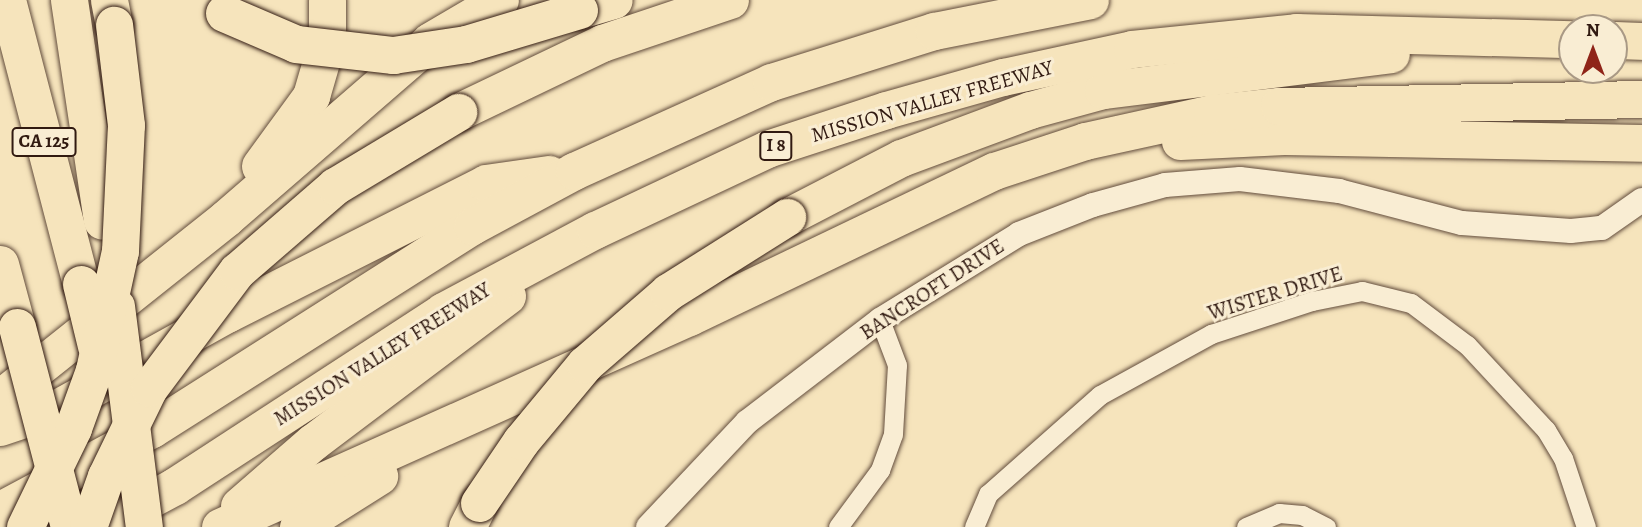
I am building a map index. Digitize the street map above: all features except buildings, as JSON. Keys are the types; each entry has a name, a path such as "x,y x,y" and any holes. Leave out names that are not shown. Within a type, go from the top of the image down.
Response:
{"highway":[{"name":"CA 125","path":"7,0 144,527"},
{"path":"69,0 144,527"},
{"path":"25,527 73,428 94,370 120,251 126,125 109,0"},
{"path":"179,255 299,119 322,66 327,0"},
{"path":"0,398 54,358 179,255 430,41 500,0"},
{"path":"215,7 296,44 393,55 466,44 614,0"},
{"path":"88,527 106,476 149,388 237,271 335,186 458,112 601,43 730,0"},
{"path":"0,510 152,429 472,226 574,171 771,82 934,31 1090,0"},
{"name":"MISSION VALLEY FREEWAY","path":"98,527 175,486 443,311 595,230 767,149 1003,77 1132,49 1296,33 1557,39"},
{"path":"473,515 521,441 585,364 668,292 787,217 957,134 1103,90 1557,39"},
{"path":"218,527 554,378 917,212 994,171 1038,156 1212,113 1326,103 1642,99"},
{"path":"917,212 1052,163 1214,138 1642,143"},
{"path":"0,427 60,407 227,314 486,183 574,171"},
{"path":"218,527 313,442 595,230"},
{"path":"0,264 69,527"},
{"path":"298,527 554,378"}],"street":[{"name":"BANCROFT DRIVE","path":"648,527 747,422 880,320 1019,234 1165,185 1288,182 1462,223 1522,230 1602,228 1642,200"},
{"name":"WISTER DRIVE","path":"974,527 988,494 1100,395 1211,334 1312,301 1362,291 1411,303 1467,345 1546,430 1563,458 1586,527"},
{"path":"838,527 880,470 893,434 897,365 880,320"},
{"path":"1246,527 1279,513 1302,515 1326,527"}]}
